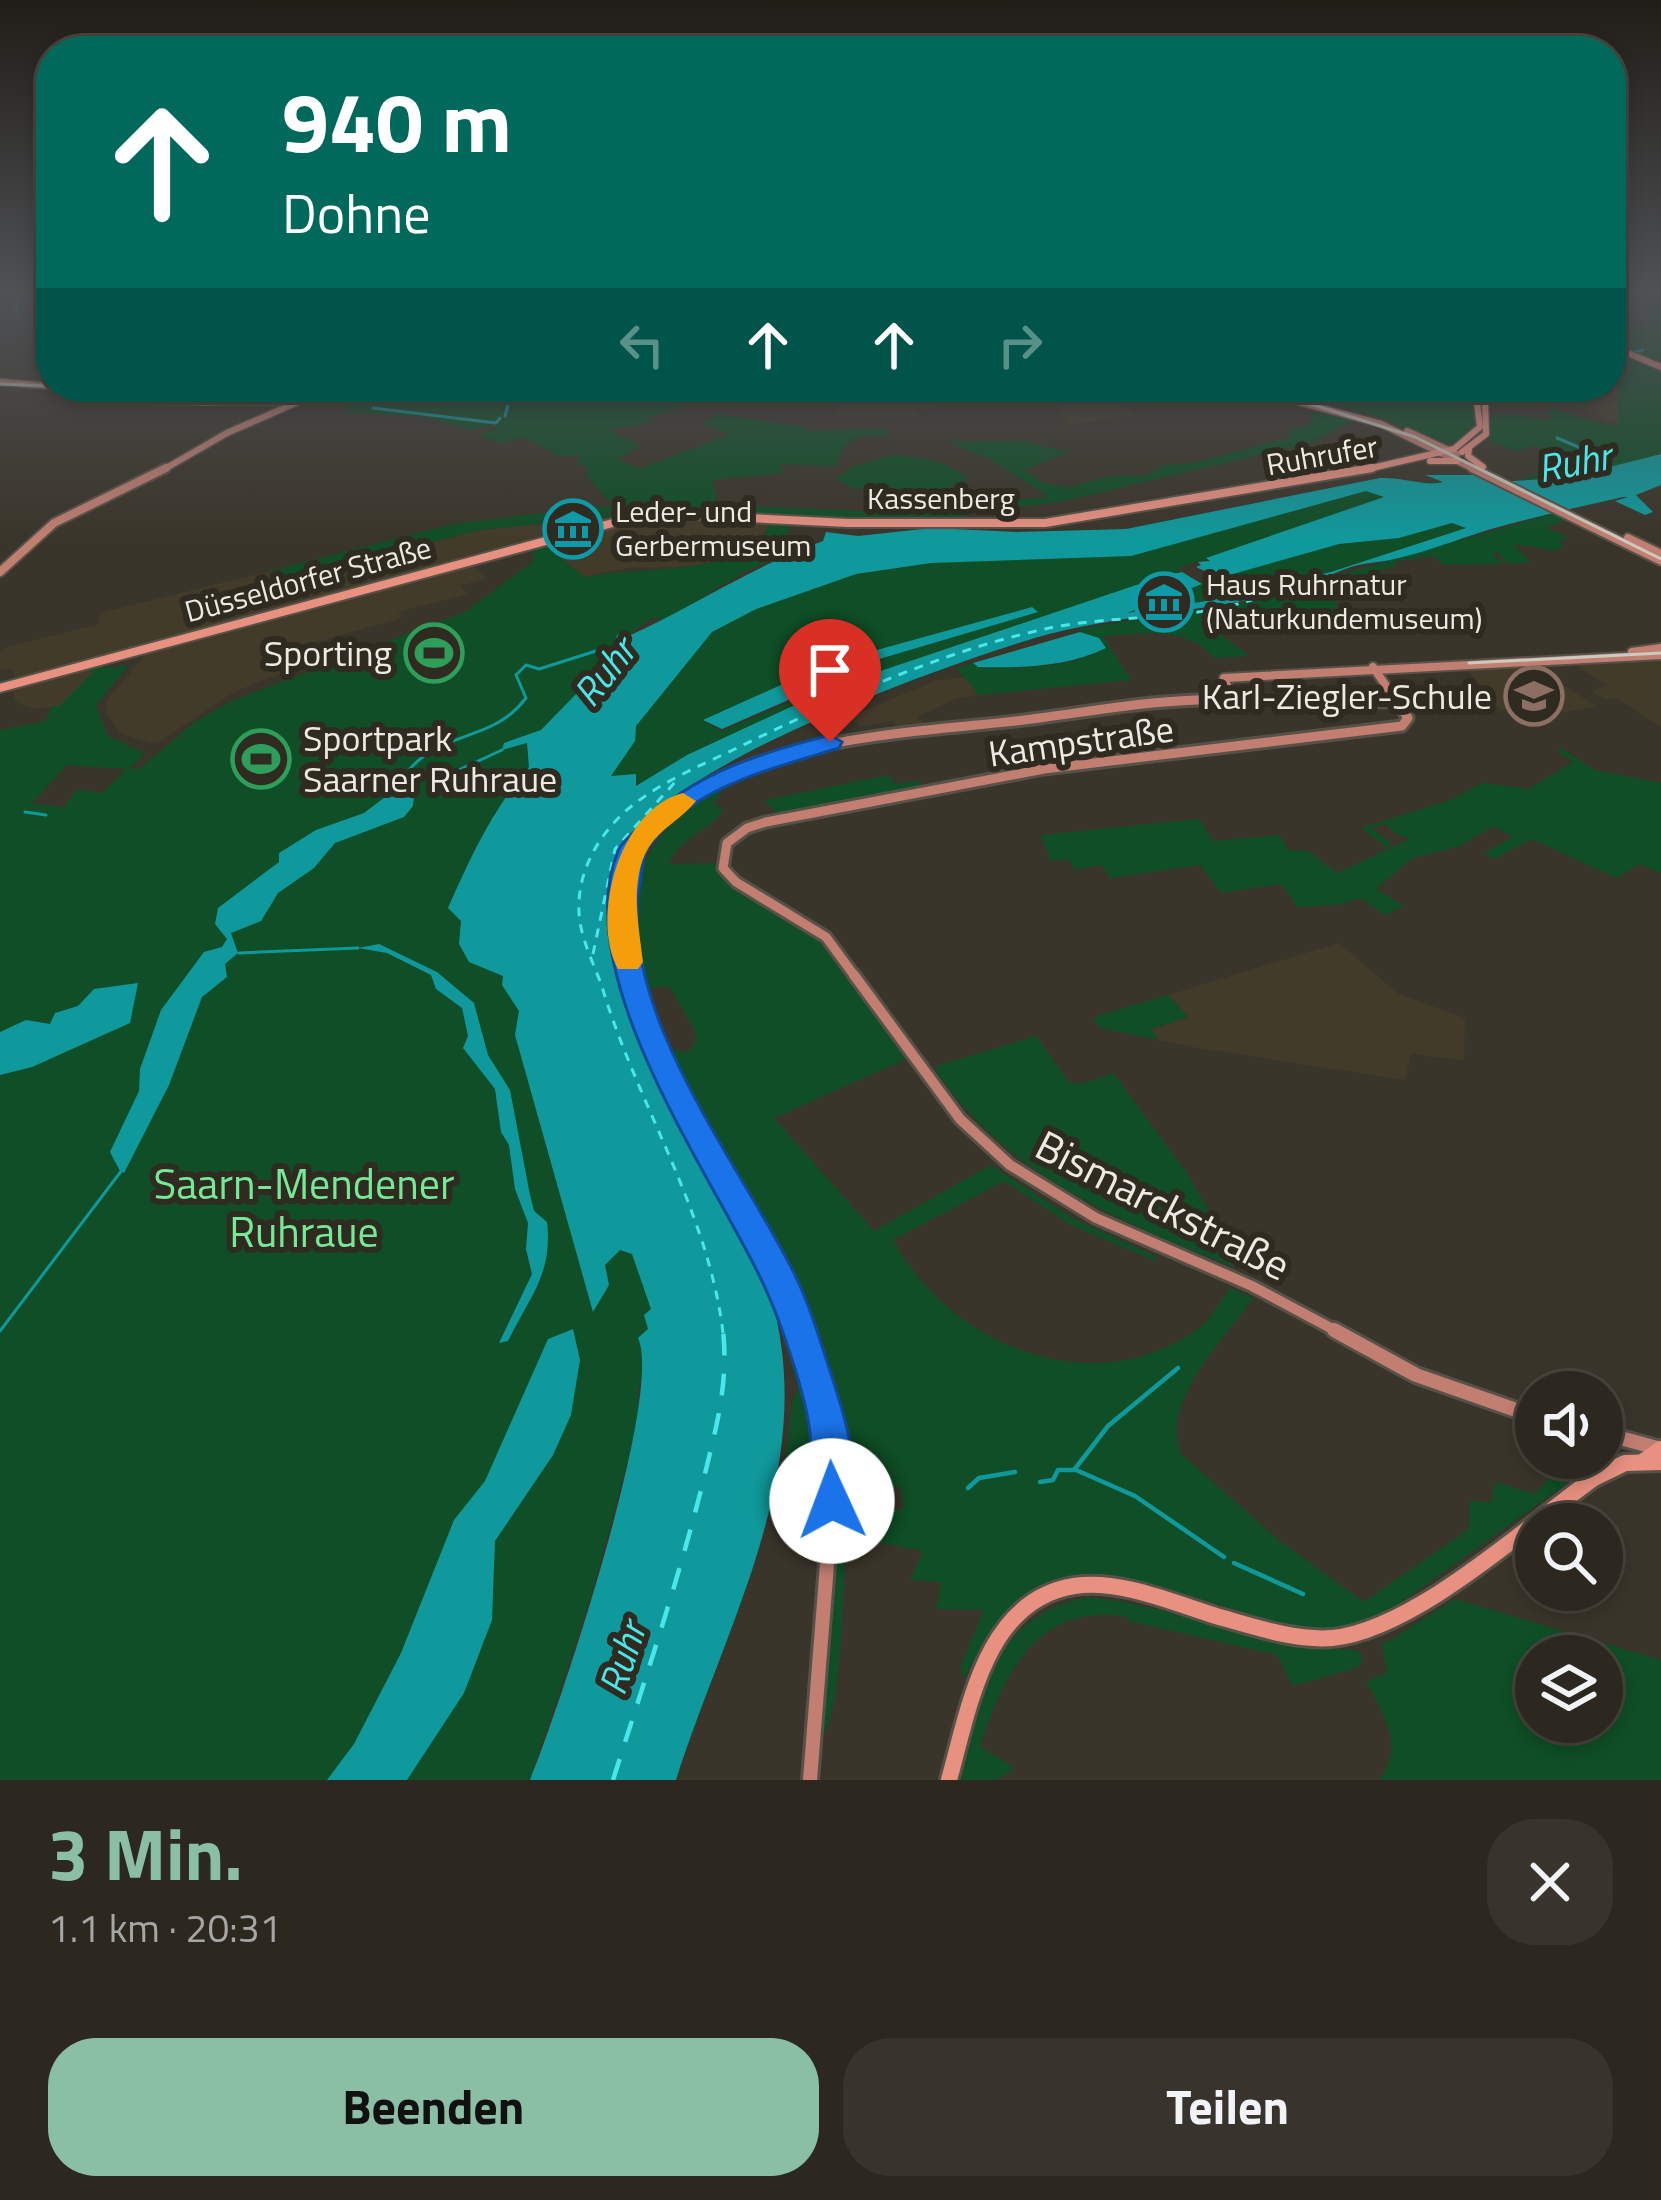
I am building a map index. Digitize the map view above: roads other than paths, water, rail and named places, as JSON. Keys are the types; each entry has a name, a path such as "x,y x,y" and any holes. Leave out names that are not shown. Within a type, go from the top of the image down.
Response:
{"main road":[{"path":"0,383 36,385"},
{"path":"198,402 280,406"},
{"path":"255,404 271,402"},
{"path":"0,572 54,523 151,477 280,406 297,402"},
{"path":"1301,402 1367,419 1483,467"},
{"path":"1312,402 1370,418 1449,453 1661,558"},
{"path":"1449,453 1466,447 1480,427 1479,402"},
{"path":"1449,453 1466,447"},
{"path":"1466,447 1468,456 1500,479"},
{"name":"Ruhrufer","path":"1252,493 1449,453"},
{"name":"Ruhrufer","path":"1252,493 1449,453"},
{"name":"Kassenberg","path":"628,518 680,512 848,523 1015,525 1252,493"},
{"name":"Düsseldorfer Straße","path":"0,688 628,518"},
{"path":"1233,702 1224,678 1661,652"},
{"path":"1373,667 1397,702"},
{"path":"810,1780 832,1501 829,1429 779,1279 663,1068 636,994 623,931 624,887 633,849 675,807 722,778 828,743 1178,702 1397,702"},
{"name":"Kampstraße","path":"766,822 1025,772 1406,724 1408,718 1397,702"},
{"name":"Bismarckstraße","path":"766,822 727,843 721,859 728,875 826,937 942,1099 1010,1165 1096,1218 1236,1278 1402,1368 1515,1410"},
{"path":"1623,1439 1661,1449 1653,1461 1623,1463"},
{"path":"949,1780 958,1728 986,1657 1010,1620 1053,1592 1114,1588 1314,1638 1361,1636 1397,1621 1585,1479"}],"water":[{"name":"Ruhr","path":"1661,454 1661,485 1636,495 1653,512 1645,515 1615,501 1628,497 1623,497 1349,568 1290,591 1079,627 1006,647 882,692 745,754 686,788 643,823 621,856 612,912 618,969 635,1026 660,1082 770,1294 783,1357 784,1419 776,1481 761,1541 676,1780 530,1780 584,1624 623,1485 642,1371 638,1338 648,1329 644,1315 651,1309 632,1254 620,1250 605,1265 609,1285 593,1312 515,1035 519,1011 502,985 503,976 469,962 459,944 461,921 448,908 494,816 529,767 527,743 502,750 504,743 541,730 612,657 596,651 617,646 613,643 618,634 624,638 823,541 826,532 858,536 932,528 1126,529 1380,478 1430,483 1443,482 1425,475 1473,475 1495,482 1566,478","holes":["1366,491 1384,497 1206,558 1210,561 1198,562 1201,565 1196,567 1219,578 1339,544 1399,538 1452,523 1466,528 1331,572 1213,600 1127,613 1202,584 1182,572 1163,576 836,686 687,755 636,786 636,774 611,776 635,741 636,726 712,632 756,609 856,574 931,563 1131,556"]},
{"path":"1032,607 1038,612 832,673 819,666"},
{"path":"1080,632 1099,638 1106,648 1044,665 978,667 973,663"},
{"path":"803,675 820,686 722,729 703,720"},
{"path":"393,791 414,795 413,806 404,817 335,843 314,868 278,893 261,921 231,933 238,953 225,964 227,977 202,997 169,1085 124,1173 120,1171 110,1152 139,1091 140,1069 161,1010 204,952 222,947 227,939 215,924 218,908 279,862 279,853 316,830 364,813"},
{"path":"379,944 437,972 474,1003 488,1055 510,1090 534,1211 547,1222 548,1240 538,1284 508,1341 499,1343 532,1274 526,1249 528,1223 515,1189 495,1089 463,1048 468,1036 462,1008 436,989 431,975 387,953 358,948"},
{"path":"138,983 130,1023 32,1067 0,1075 0,1032 26,1020 50,1024 55,1013 78,1006 94,989"},
{"path":"573,1329 580,1360 571,1415 553,1455 495,1541 492,1620 464,1693 407,1780 327,1780 354,1744 401,1653 454,1520 485,1481 548,1339"}],"waterway":[{"path":"505,416 509,402"},
{"path":"373,408 496,423 500,418"},
{"name":"Ruhr","path":"1557,438 1576,446"},
{"name":"Ruhr","path":"1578,447 1603,457"},
{"name":"Ruhr","path":"394,793 424,756 511,714 526,698 516,675 526,665 539,669 596,651"},
{"path":"435,781 502,750"},
{"path":"25,812 46,815"},
{"path":"239,953 358,948"},
{"path":"0,1331 122,1170"},
{"path":"1040,1482 1053,1480 1058,1470 1074,1470 1108,1426 1178,1368"},
{"path":"1076,1470 1135,1496 1224,1557"},
{"path":"968,1488 979,1478 1015,1472"},
{"path":"1234,1563 1303,1594"}],"tram line":[{"path":"0,384 36,385"},
{"path":"170,402 248,402"},
{"path":"1304,402 1415,437 1661,559"},
{"path":"1469,663 1661,653"}],"place":[{"name":"Leder- und Gerbermuseum","path":"573,529"},
{"name":"Haus Ruhrnatur (Naturkundemuseum)","path":"1164,602"},
{"name":"Sporting","path":"434,653"},
{"name":"Karl-Ziegler-Schule","path":"1534,696"},
{"name":"Sportpark Saarner Ruhraue","path":"261,759"}],"park label":[{"name":"Saarn-Mendener Ruhraue","path":"304,1208"}]}
